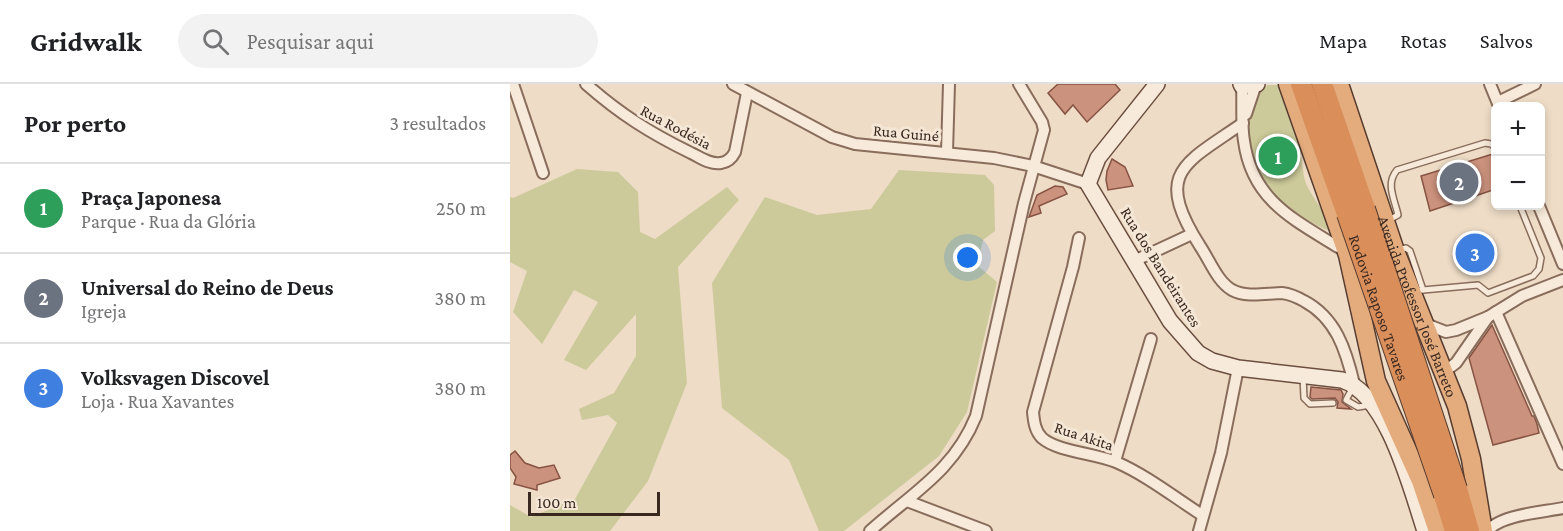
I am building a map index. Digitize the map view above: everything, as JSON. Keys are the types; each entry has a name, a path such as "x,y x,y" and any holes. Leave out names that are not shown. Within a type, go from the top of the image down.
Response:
{"highway":[{"path":"1288,84 1343,251 1373,370 1379,404 1421,481 1438,531"},
{"name":"Rodovia Raposo Tavares","path":"1301,84 1356,212"},
{"name":"Rodovia Raposo Tavares","path":"1322,84 1356,212 1450,492 1469,531"},
{"name":"Avenida Professor José Barreto","path":"1339,84 1395,250 1417,292 1423,323 1444,372 1466,438 1486,531"},
{"path":"1373,370 1384,381 1396,383 1409,379 1428,368 1444,372 1438,382 1428,381 1400,392 1379,404"},
{"name":"Rodovia Raposo Tavares","path":"1450,492 1455,531"}],"main road":[{"path":"1088,183 1098,158 1157,84"},
{"name":"Rua dos Bandeirantes","path":"1088,183 1170,321 1198,352 1212,361 1238,368 1342,380 1354,384"},
{"path":"1354,384 1379,404 1398,449 1425,531"}],"street":[{"path":"513,84 543,173"},
{"name":"Rua Rodésia","path":"586,84 630,120 711,163 722,163 731,159 735,152 747,93"},
{"name":"Rua Guiné","path":"733,84 832,137 844,141 994,158 1034,166 1088,183"},
{"path":"947,152 949,84"},
{"path":"870,531 942,471 968,436 976,416 1044,127 1019,84"},
{"path":"1250,84 1243,123 1243,140 1259,186 1271,202 1286,214 1343,251"},
{"path":"1490,84 1497,102"},
{"path":"1502,102 1535,84"},
{"path":"1243,123 1192,159 1180,173 1176,199 1192,234 1222,282 1234,291 1250,294 1287,293 1324,315 1337,332 1347,356 1354,384"},
{"path":"1541,210 1563,264"},
{"path":"1134,261 1192,234"},
{"name":"Rua Akita","path":"1079,238 1033,412 1035,429 1042,438 1055,445 1115,461 1202,515"},
{"path":"1423,323 1446,332 1456,330 1492,314 1522,296 1563,280"},
{"path":"1444,372 1456,363 1492,314"},
{"path":"1492,314 1563,464"},
{"path":"1115,461 1151,339"},
{"path":"1199,531 1221,453 1238,368"},
{"path":"907,501 986,531"},
{"path":"1480,508 1494,518 1509,519"},
{"path":"1486,531 1493,525 1509,519 1563,508"}],"lane":[{"path":"1385,222 1398,215 1392,200 1391,182 1396,170 1485,143 1491,144"},
{"path":"1417,292 1478,285 1488,293 1533,276 1539,269 1541,258 1522,210"},
{"path":"1303,375 1304,398 1310,404 1333,403"}],"shaded area":[{"path":"1268,85 1277,85 1283,96 1299,139 1305,182 1336,234 1292,211 1280,201 1261,175 1250,143 1249,127 1251,112 1257,97"},
{"path":"577,169 618,172 638,192 640,232 655,239 727,187 739,200 678,267 687,383 648,481 610,531 510,531 510,505 531,517 575,499 617,423 608,415 582,420 579,409 614,393 636,356 636,314 586,370 564,360 598,302 574,290 542,344 513,312 527,271 510,262 510,197 513,198"},
{"path":"899,170 985,175 994,185 995,231 983,240 977,265 997,282 967,412 939,456 844,531 819,531 789,460 722,408 712,283 765,197 817,215 871,209"}],"building":[{"path":"1058,84 1115,84 1120,90 1087,122 1073,105 1065,114 1048,93"},
{"path":"1491,155 1491,191 1430,211 1421,176"},
{"path":"1112,159 1125,167 1133,186 1108,190 1107,171"},
{"path":"1055,186 1063,187 1067,194 1039,206 1041,213 1029,217 1037,195"},
{"path":"1492,325 1532,416 1534,416 1539,433 1493,445 1469,358"},
{"path":"1311,387 1341,390 1342,402 1351,409 1337,408 1338,402 1335,398 1312,399 1310,397"},
{"path":"515,451 525,463 539,468 554,465 560,478 537,485 537,490 514,484 516,477 510,468 510,455"}],"place":[{"name":"Praça Japonesa","path":"1278,156"},
{"name":"Universal do Reino de Deus","path":"1459,182"},
{"name":"Volksvagen Discovel","path":"1475,253"}]}
